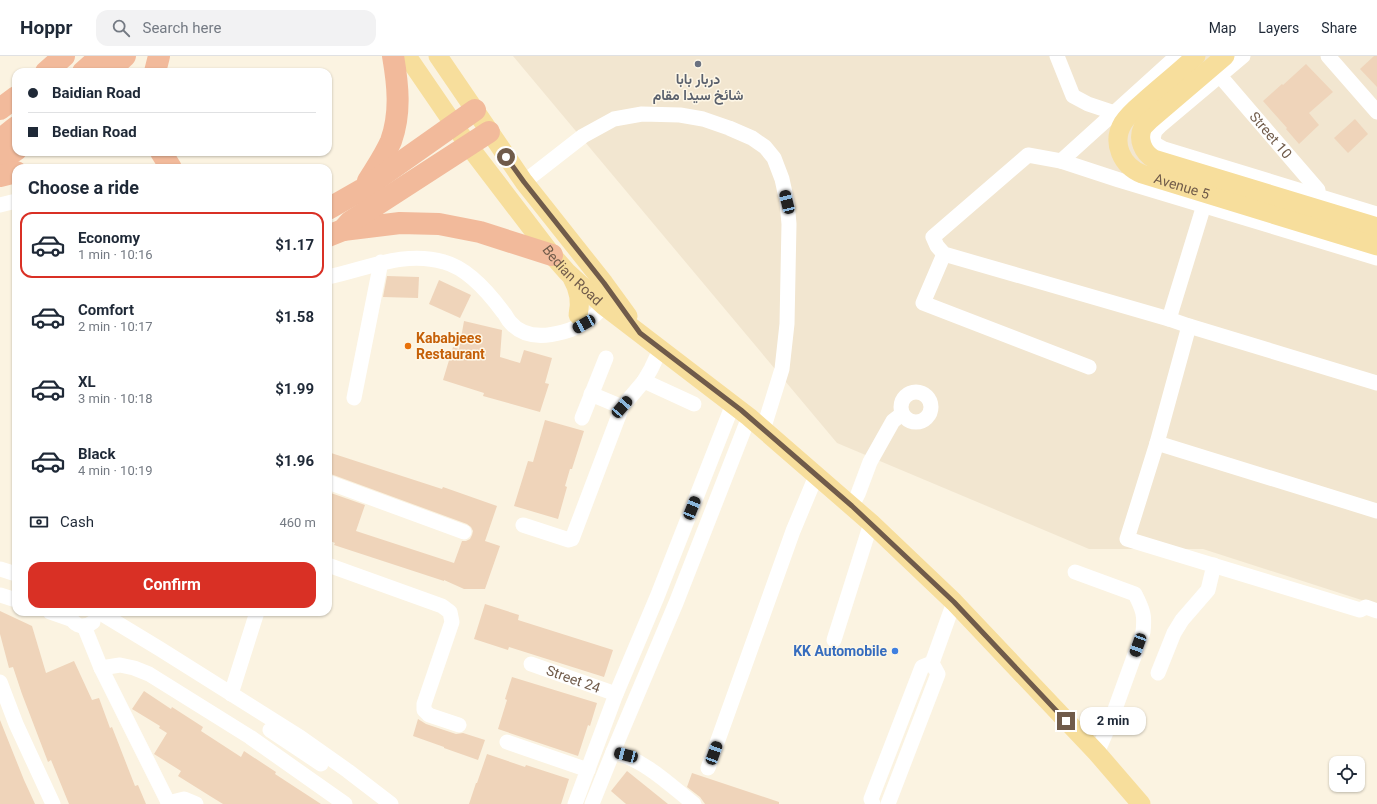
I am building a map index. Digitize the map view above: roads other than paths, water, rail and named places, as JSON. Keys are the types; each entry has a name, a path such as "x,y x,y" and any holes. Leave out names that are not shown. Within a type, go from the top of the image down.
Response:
{"highway":[{"path":"88,68 101,56"},
{"path":"112,68 126,56"},
{"path":"155,68 159,56"},
{"path":"362,189 382,159 391,141 395,125 398,107 397,79 393,56"},
{"path":"0,109 12,100"},
{"path":"332,207 362,189 475,110"},
{"path":"0,140 12,130"},
{"path":"335,233 489,132"},
{"path":"0,161 12,153"},
{"path":"0,176 12,173"},
{"path":"335,233 392,224 439,224 480,232 552,255"}],"main road":[{"name":"Bedian Road","path":"407,56 468,145 552,255 567,272 604,295 640,333 660,350 749,417 871,523 954,602 1097,753 1141,804"},
{"path":"438,56 489,132 604,295"},
{"name":"Avenue 5","path":"1196,56 1121,115 1118,138 1119,148 1122,157 1140,180 1377,246"},
{"name":"Avenue 5","path":"1224,56 1143,128 1141,140 1143,148 1147,154 1154,158 1377,227"},
{"path":"567,272 573,280 579,297 580,305 578,315"}],"street":[{"path":"1057,56 1073,96 1088,104 1148,122"},
{"path":"1061,161 1121,115 1177,56"},
{"path":"1243,56 1155,131 1153,138 1155,144 1164,149 1377,214"},
{"path":"1328,56 1377,112"},
{"name":"Street 10","path":"1220,76 1318,190 1317,196"},
{"path":"524,182 583,136 614,119 642,114 680,115 703,119 730,128 752,138 765,147 774,158 782,179 787,202 789,224 788,308 782,369 763,430"},
{"path":"1377,258 1204,205 1140,180 1061,161 1028,155 932,236 937,246 944,254 1169,319 1377,383"},
{"path":"0,205 12,202"},
{"path":"1169,319 1204,205"},
{"path":"944,254 923,303 1089,367"},
{"path":"332,276 381,262 429,258 445,262 460,269 483,287 510,323 528,334 542,336 551,336 575,329 584,324 597,314 604,295"},
{"path":"354,398 381,262"},
{"path":"563,332 578,315 604,295"},
{"path":"1189,326 1127,538 1360,610 1366,608 1377,610"},
{"path":"524,525 569,540 572,539 622,407 644,381 660,350"},
{"path":"582,418 606,358"},
{"path":"644,381 694,404"},
{"path":"591,394 622,407"},
{"path":"575,804 618,687 657,597 733,404"},
{"path":"852,506 870,462 893,421 902,414"},
{"path":"592,804 676,603 749,417"},
{"path":"1156,443 1377,511"},
{"path":"708,768 793,531 816,476"},
{"path":"332,483 464,532"},
{"path":"834,640 871,523"},
{"path":"1158,673 1174,633 1182,620 1208,590 1214,565"},
{"path":"332,566 442,606 450,612 452,622 424,704 424,710 429,715 459,725"},
{"path":"0,569 12,573"},
{"path":"1075,572 1135,594 1142,608 1144,619 1143,632 1110,723 1097,753"},
{"path":"0,595 12,599"},
{"path":"657,597 676,603"},
{"path":"873,804 872,799 922,667 932,663 954,602"},
{"path":"70,616 76,624 94,618 160,649 300,737 391,804"},
{"path":"231,694 256,616"},
{"path":"94,618 101,668 168,803 184,799 196,804"},
{"path":"94,618 244,712 342,778 376,804"},
{"path":"888,804 938,674 932,663"},
{"name":"Street 24","path":"531,664 618,687 640,688"},
{"path":"101,668 120,665 134,668 149,674 250,738 345,804"},
{"path":"0,682 16,724 53,804"},
{"path":"507,742 588,770"},
{"path":"613,752 626,755 639,762 660,776 694,804"}],"place":[{"name":"دربار بابا شائخ سیدا مقام","path":"698,64"},
{"name":"Kababjees Restaurant","path":"408,346"},
{"name":"KK Automobile","path":"895,651"}]}
